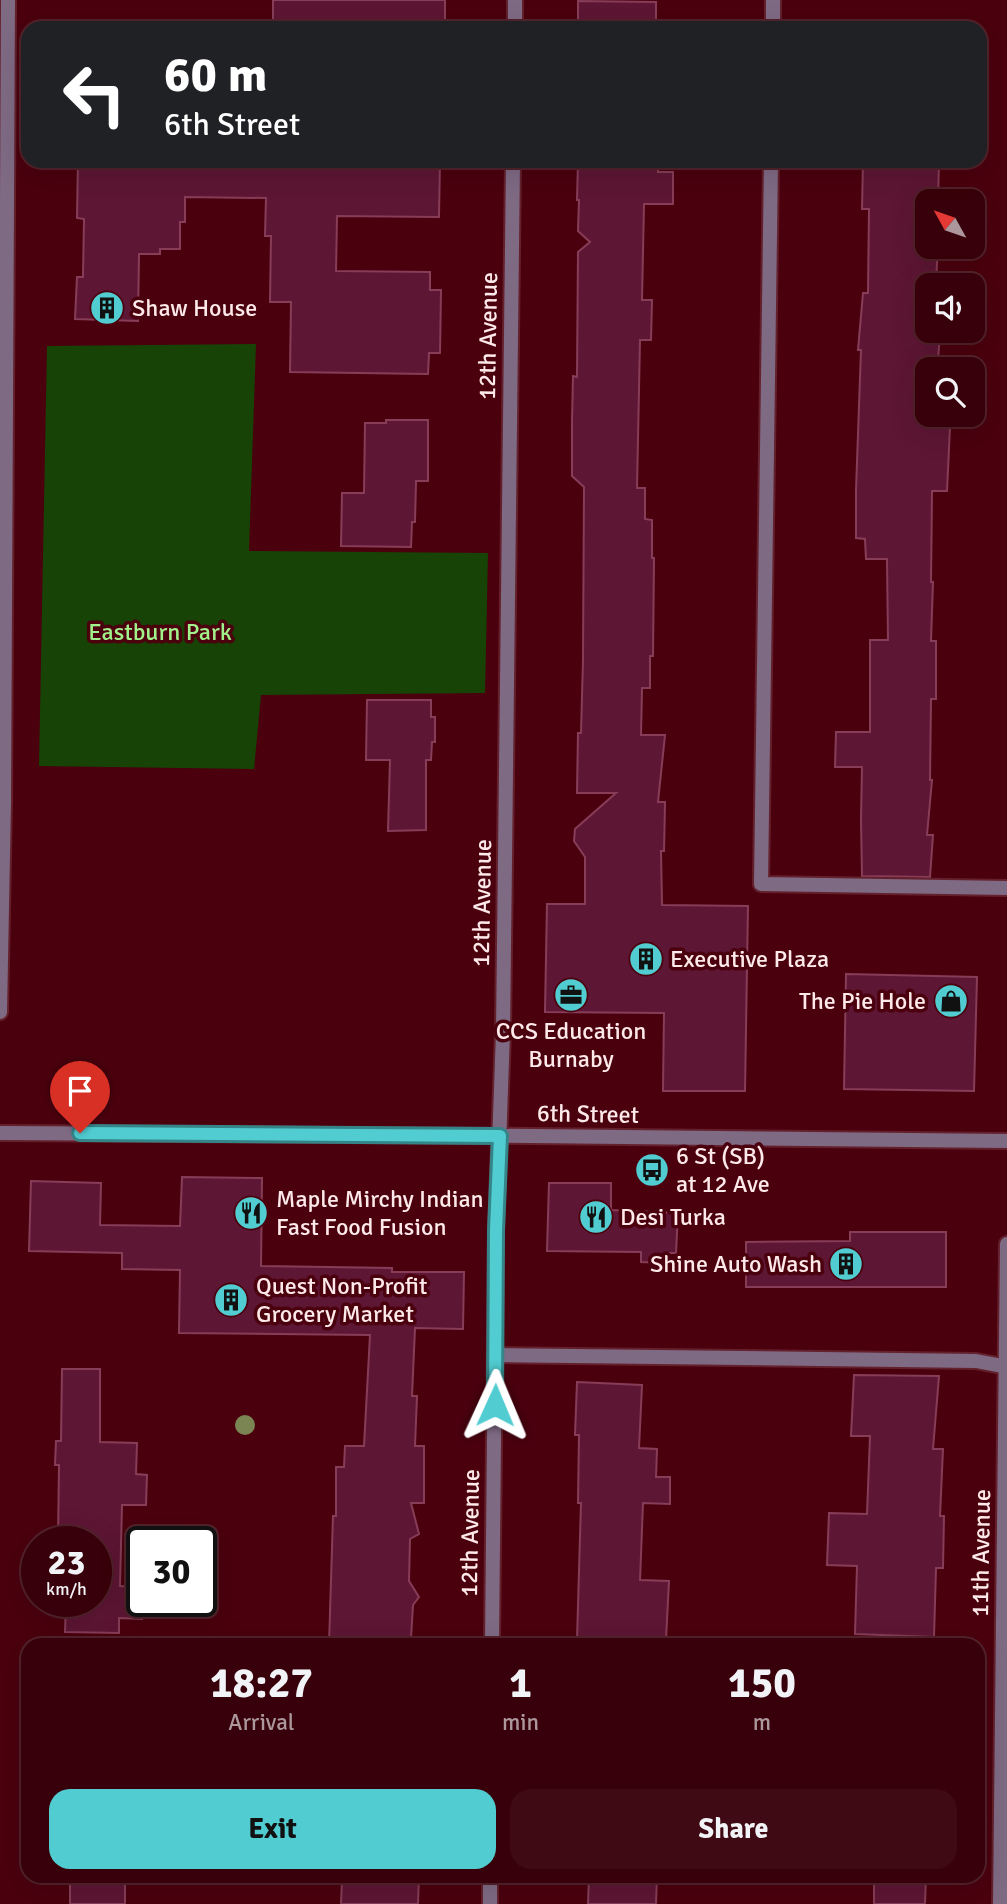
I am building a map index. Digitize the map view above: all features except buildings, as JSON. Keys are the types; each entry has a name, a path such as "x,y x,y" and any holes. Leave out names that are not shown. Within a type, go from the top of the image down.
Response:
{"street":[{"path":"0,1012 4,789 8,0"},
{"path":"515,0 515,21"},
{"path":"773,21 774,0"},
{"name":"12th Avenue","path":"492,1638 496,1230 503,1032 513,168"},
{"path":"771,168 761,884 1007,888"},
{"name":"6th Street","path":"0,1133 1007,1141"},
{"name":"11th Avenue","path":"1000,1904 1007,1244"},
{"path":"496,1355 976,1361 1006,1367"},
{"path":"490,1883 490,1904"}],"green space":[{"name":"Eastburn Park","path":"256,344 249,551 488,553 485,693 261,695 254,769 39,766 47,346"}],"place":[{"name":"Shaw House","path":"107,308"},
{"name":"Executive Plaza","path":"646,959"},
{"name":"CCS Education Burnaby","path":"571,995"},
{"name":"The Pie Hole","path":"951,1001"},
{"name":"6 St (SB) at 12 Ave","path":"652,1170"},
{"name":"Maple Mirchy Indian Fast Food Fusion","path":"251,1213"},
{"name":"Desi Turka","path":"596,1217"},
{"name":"Shine Auto Wash","path":"846,1264"},
{"name":"Quest Non-Profit Grocery Market","path":"231,1300"}],"route":[{"path":"80,1133 500,1136 496,1230 495,1405"}]}
